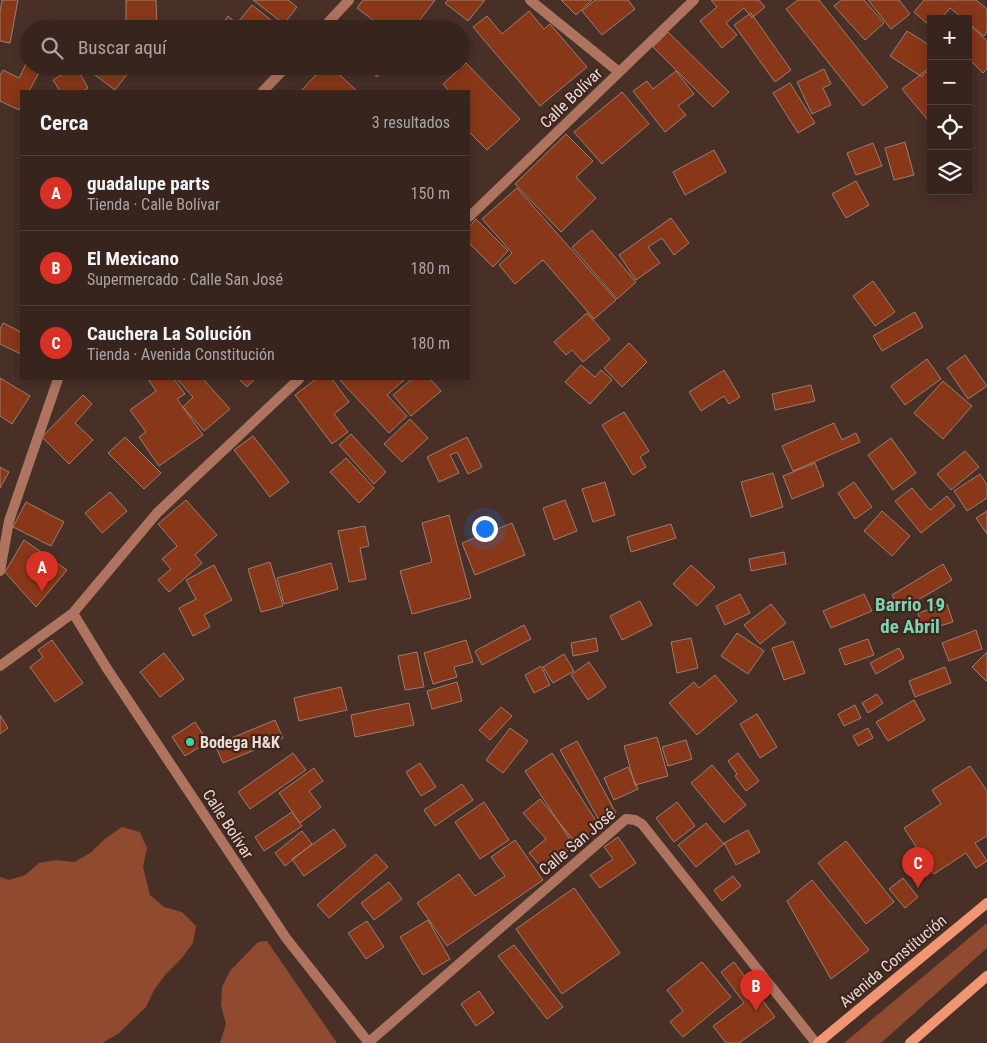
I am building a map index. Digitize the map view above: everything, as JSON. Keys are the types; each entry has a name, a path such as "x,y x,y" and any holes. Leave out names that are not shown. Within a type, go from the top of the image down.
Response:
{"main road":[{"name":"Avenida Constitución","path":"817,1043 987,903"},
{"path":"910,1043 987,976"}],"street":[{"path":"330,20 349,0"},
{"path":"530,0 619,72"},
{"name":"Calle Bolívar","path":"470,216 694,0"},
{"path":"264,90 278,75"},
{"path":"0,571 10,521 58,380"},
{"path":"0,666 72,614 157,512 299,380"},
{"name":"Calle Bolívar","path":"72,614 286,938 369,1042"},
{"name":"Calle San José","path":"369,1042 626,819 636,820 642,824 817,1043"}],"shaded area":[{"path":"122,827 140,832 147,848 143,867 150,895 164,907 182,912 196,926 193,943 154,990 146,1007 118,1034 102,1043 0,1043 0,877 9,880 25,875 39,863 56,860 74,862 90,853 106,838"},
{"path":"987,923 987,948 881,1043 844,1043"},
{"path":"267,941 337,1043 220,1043 226,1024 221,1006 222,987 230,971 258,942"}],"building":[{"path":"2,0 18,0 10,43 0,41"},
{"path":"126,0 156,0 157,20 126,20"},
{"path":"253,0 288,0 297,7 287,20 279,20"},
{"path":"363,0 435,0 420,20 373,20 357,8"},
{"path":"448,0 485,0 469,20 445,3"},
{"path":"561,0 592,0 576,15"},
{"path":"595,0 628,0 635,9 602,35 582,11"},
{"path":"711,0 759,0 765,7 752,18 744,8 726,23 737,35 722,48 700,21 717,7"},
{"path":"798,0 819,0 888,87 863,106 786,9"},
{"path":"841,0 864,0 884,23 865,40 834,6"},
{"path":"868,0 899,0 910,14 891,29"},
{"path":"924,0 976,0 987,9 987,32 984,36 972,26 972,15 959,15 950,8 944,15 927,15 927,23 914,12"},
{"path":"252,5 271,20 240,20"},
{"path":"529,11 544,29 550,24 587,67 540,106 473,27 487,16 502,34"},
{"path":"751,13 791,70 775,82 734,25"},
{"path":"228,16 233,20 225,20"},
{"path":"972,27 987,41 987,69 983,73 972,62"},
{"path":"907,31 927,44 927,69 922,77 890,56"},
{"path":"668,32 729,92 713,107 653,47"},
{"path":"470,67 520,119 487,150 470,133 470,90 448,90 443,84 453,75 470,75"},
{"path":"824,69 831,84 823,88 831,105 812,114 797,82"},
{"path":"3,70 19,78 20,75 38,75 30,90 20,90 19,110 0,101 0,75"},
{"path":"676,71 694,94 678,106 686,115 665,132 633,91 647,81 653,89"},
{"path":"925,71 927,73 927,119 902,89"},
{"path":"61,75 81,75 88,88 85,90 59,90 53,80"},
{"path":"95,75 126,75 115,90"},
{"path":"316,75 340,75 356,90 302,90"},
{"path":"790,83 815,123 798,133 773,93"},
{"path":"622,92 649,124 602,164 574,132"},
{"path":"566,134 593,161 576,177 596,198 561,232 515,184"},
{"path":"905,142 914,175 894,180 885,148"},
{"path":"873,143 882,166 856,175 847,153"},
{"path":"714,150 726,172 685,195 673,172"},
{"path":"856,181 869,205 846,218 832,194"},
{"path":"517,188 616,300 594,319 543,260 515,284 499,265 512,253 482,219"},
{"path":"671,218 689,243 674,255 662,238 648,247 660,263 636,280 619,255"},
{"path":"476,219 508,251 493,267 470,244 470,226"},
{"path":"592,230 636,282 617,299 572,247"},
{"path":"873,281 895,312 875,326 853,296"},
{"path":"915,312 923,327 882,351 873,336"},
{"path":"587,313 610,339 583,362 572,350 566,355 554,342"},
{"path":"3,323 20,332 20,354 0,344 0,329"},
{"path":"629,343 647,362 622,387 604,368"},
{"path":"965,355 987,386 968,399 947,368"},
{"path":"927,359 941,379 905,405 891,386"},
{"path":"581,365 595,377 601,370 612,380 590,404 565,382"},
{"path":"724,370 740,397 729,404 724,396 701,411 689,392"},
{"path":"0,378 30,396 12,424 0,416"},
{"path":"149,380 175,380 185,394 177,399 203,435 159,466 139,437 146,432 130,410 156,391"},
{"path":"178,380 204,380 230,409 204,431 183,407 193,397"},
{"path":"240,380 254,380 247,387"},
{"path":"315,380 333,380 349,402 334,414 348,432 332,444 295,395"},
{"path":"340,380 404,380 387,395 407,416 389,433"},
{"path":"411,380 431,380 441,391 411,416 393,395"},
{"path":"943,381 972,406 943,439 914,413"},
{"path":"811,385 815,401 775,410 772,394"},
{"path":"83,395 92,404 75,423 93,440 69,464 42,437"},
{"path":"624,412 649,451 640,457 646,467 633,475 602,425"},
{"path":"410,419 428,438 402,462 384,444"},
{"path":"834,423 842,440 856,433 860,442 793,471 782,446"},
{"path":"351,434 386,472 374,484 339,445"},
{"path":"253,436 289,482 270,497 234,450"},
{"path":"125,437 161,473 144,489 108,453"},
{"path":"467,437 482,467 468,474 457,452 450,455 459,473 439,482 427,457"},
{"path":"891,438 916,473 893,490 868,455"},
{"path":"965,451 979,467 951,490 937,474"},
{"path":"346,458 374,488 359,503 330,472"},
{"path":"815,463 824,486 792,499 783,476"},
{"path":"0,467 9,472 0,488"},
{"path":"773,473 783,507 751,517 741,482"},
{"path":"980,474 987,485 987,498 967,511 954,491"},
{"path":"605,482 615,515 593,522 582,489"},
{"path":"854,482 872,507 855,519 838,493"},
{"path":"912,488 930,510 947,496 955,506 921,533 895,501"},
{"path":"110,492 127,511 102,533 85,513"},
{"path":"186,500 217,535 195,555 202,563 169,592 158,580 171,569 162,559 177,546 158,524"},
{"path":"565,500 577,531 554,540 543,508"},
{"path":"26,502 64,522 51,546 13,527"},
{"path":"882,511 910,536 892,556 864,531"},
{"path":"987,511 987,534 976,518"},
{"path":"449,515 471,598 412,614 400,571 432,562 422,523"},
{"path":"512,523 525,555 475,575 462,543"},
{"path":"671,524 676,538 631,552 627,537"},
{"path":"365,526 369,546 360,548 366,579 349,582 338,531"},
{"path":"24,540 67,570 36,607 5,572"},
{"path":"784,552 786,564 751,571 749,559"},
{"path":"270,562 283,606 261,612 248,569"},
{"path":"331,563 338,589 284,604 277,578"},
{"path":"943,564 952,580 901,610 892,595"},
{"path":"214,565 232,600 204,615 210,627 193,636 179,608 196,599 186,580"},
{"path":"691,565 715,587 697,606 673,584"},
{"path":"740,594 750,613 725,625 716,606"},
{"path":"864,594 872,611 831,628 823,611"},
{"path":"640,601 652,625 622,640 610,616"},
{"path":"771,604 786,623 760,644 744,625"},
{"path":"947,604 953,622 923,631 918,613"},
{"path":"524,625 531,639 482,665 475,651"},
{"path":"976,630 982,649 949,661 942,643"},
{"path":"737,633 764,651 748,674 721,656"},
{"path":"596,638 598,651 573,656 571,643"},
{"path":"691,638 698,668 677,673 671,642"},
{"path":"868,639 874,655 845,665 839,649"},
{"path":"52,640 83,683 55,702 30,667 43,657 38,650"},
{"path":"466,640 473,662 454,667 457,677 433,684 424,653"},
{"path":"793,641 805,673 784,680 772,648"},
{"path":"899,648 904,658 876,674 870,663"},
{"path":"417,652 424,687 405,690 398,656"},
{"path":"987,652 987,680 986,681 972,667"},
{"path":"164,653 184,679 160,697 140,672"},
{"path":"564,654 574,671 553,683 543,667"},
{"path":"589,662 606,687 588,700 571,675"},
{"path":"541,666 550,685 534,693 525,675"},
{"path":"945,667 951,683 915,697 909,681"},
{"path":"715,675 737,701 697,735 669,703 694,682 699,688"},
{"path":"457,682 462,701 432,709 427,691"},
{"path":"341,687 347,710 299,721 294,698"},
{"path":"877,694 883,703 868,713 862,703"},
{"path":"914,700 925,720 888,741 876,722"},
{"path":"409,703 414,725 355,737 351,715"},
{"path":"855,705 861,718 844,726 838,714"},
{"path":"501,707 512,716 490,740 479,730"},
{"path":"757,714 777,747 760,758 740,724"},
{"path":"0,715 8,728 0,734"},
{"path":"275,720 283,738 223,763 215,745"},
{"path":"195,722 208,742 185,756 172,737"},
{"path":"510,728 528,741 503,773 486,760"},
{"path":"868,728 873,738 858,746 853,736"},
{"path":"657,737 668,776 635,785 624,746"},
{"path":"686,740 692,759 668,766 662,747"},
{"path":"577,741 616,813 600,822 560,750"},
{"path":"293,753 306,770 250,809 238,792"},
{"path":"552,753 600,827 573,844 525,771"},
{"path":"738,753 759,781 746,791 735,776 737,774 728,761"},
{"path":"420,763 436,787 421,796 406,772"},
{"path":"712,765 746,805 724,823 691,783"},
{"path":"970,766 987,791 987,836 975,843 987,861 976,868 966,853 934,874 904,828 941,804 932,790"},
{"path":"628,767 638,789 614,800 604,778"},
{"path":"314,768 323,781 309,791 321,807 300,823 279,793"},
{"path":"462,784 473,800 435,826 424,810"},
{"path":"540,799 576,843 544,870 529,853 546,839 523,813"},
{"path":"484,802 509,840 480,859 455,822"},
{"path":"677,802 695,826 674,842 656,818"},
{"path":"292,812 302,826 264,851 255,837"},
{"path":"706,823 724,844 696,867 678,845"},
{"path":"334,829 346,846 304,876 292,859"},
{"path":"748,830 760,852 736,865 724,843"},
{"path":"302,831 312,844 285,866 275,853"},
{"path":"618,837 636,863 600,888 590,875 613,859 604,847"},
{"path":"515,840 543,880 447,946 417,903 459,874 475,896 505,876 491,857"},
{"path":"846,841 894,902 866,924 818,863"},
{"path":"376,854 388,867 329,918 317,905"},
{"path":"733,876 741,886 722,901 714,890"},
{"path":"903,878 918,897 905,908 889,889"},
{"path":"812,880 869,950 831,979 787,901"},
{"path":"389,882 402,899 374,920 361,903"},
{"path":"574,888 620,953 562,994 516,929"},
{"path":"428,920 450,959 423,975 400,937"},
{"path":"367,921 384,947 366,959 348,933"},
{"path":"514,945 563,1007 547,1019 498,956"},
{"path":"702,962 731,997 683,1037 670,1022 683,1011 667,990"},
{"path":"734,962 775,1017 739,1043 726,1043 713,1026 744,1003 721,972"},
{"path":"479,991 494,1013 476,1026 461,1004"}],"place":[{"name":"guadalupe parts","path":"42,592"},
{"name":"Bodega H&K","path":"190,742"},
{"name":"Cauchera La Solución","path":"918,888"},
{"name":"El Mexicano","path":"756,1011"}],"district":[{"name":"Barrio 19 de Abril","path":"910,615"}]}
